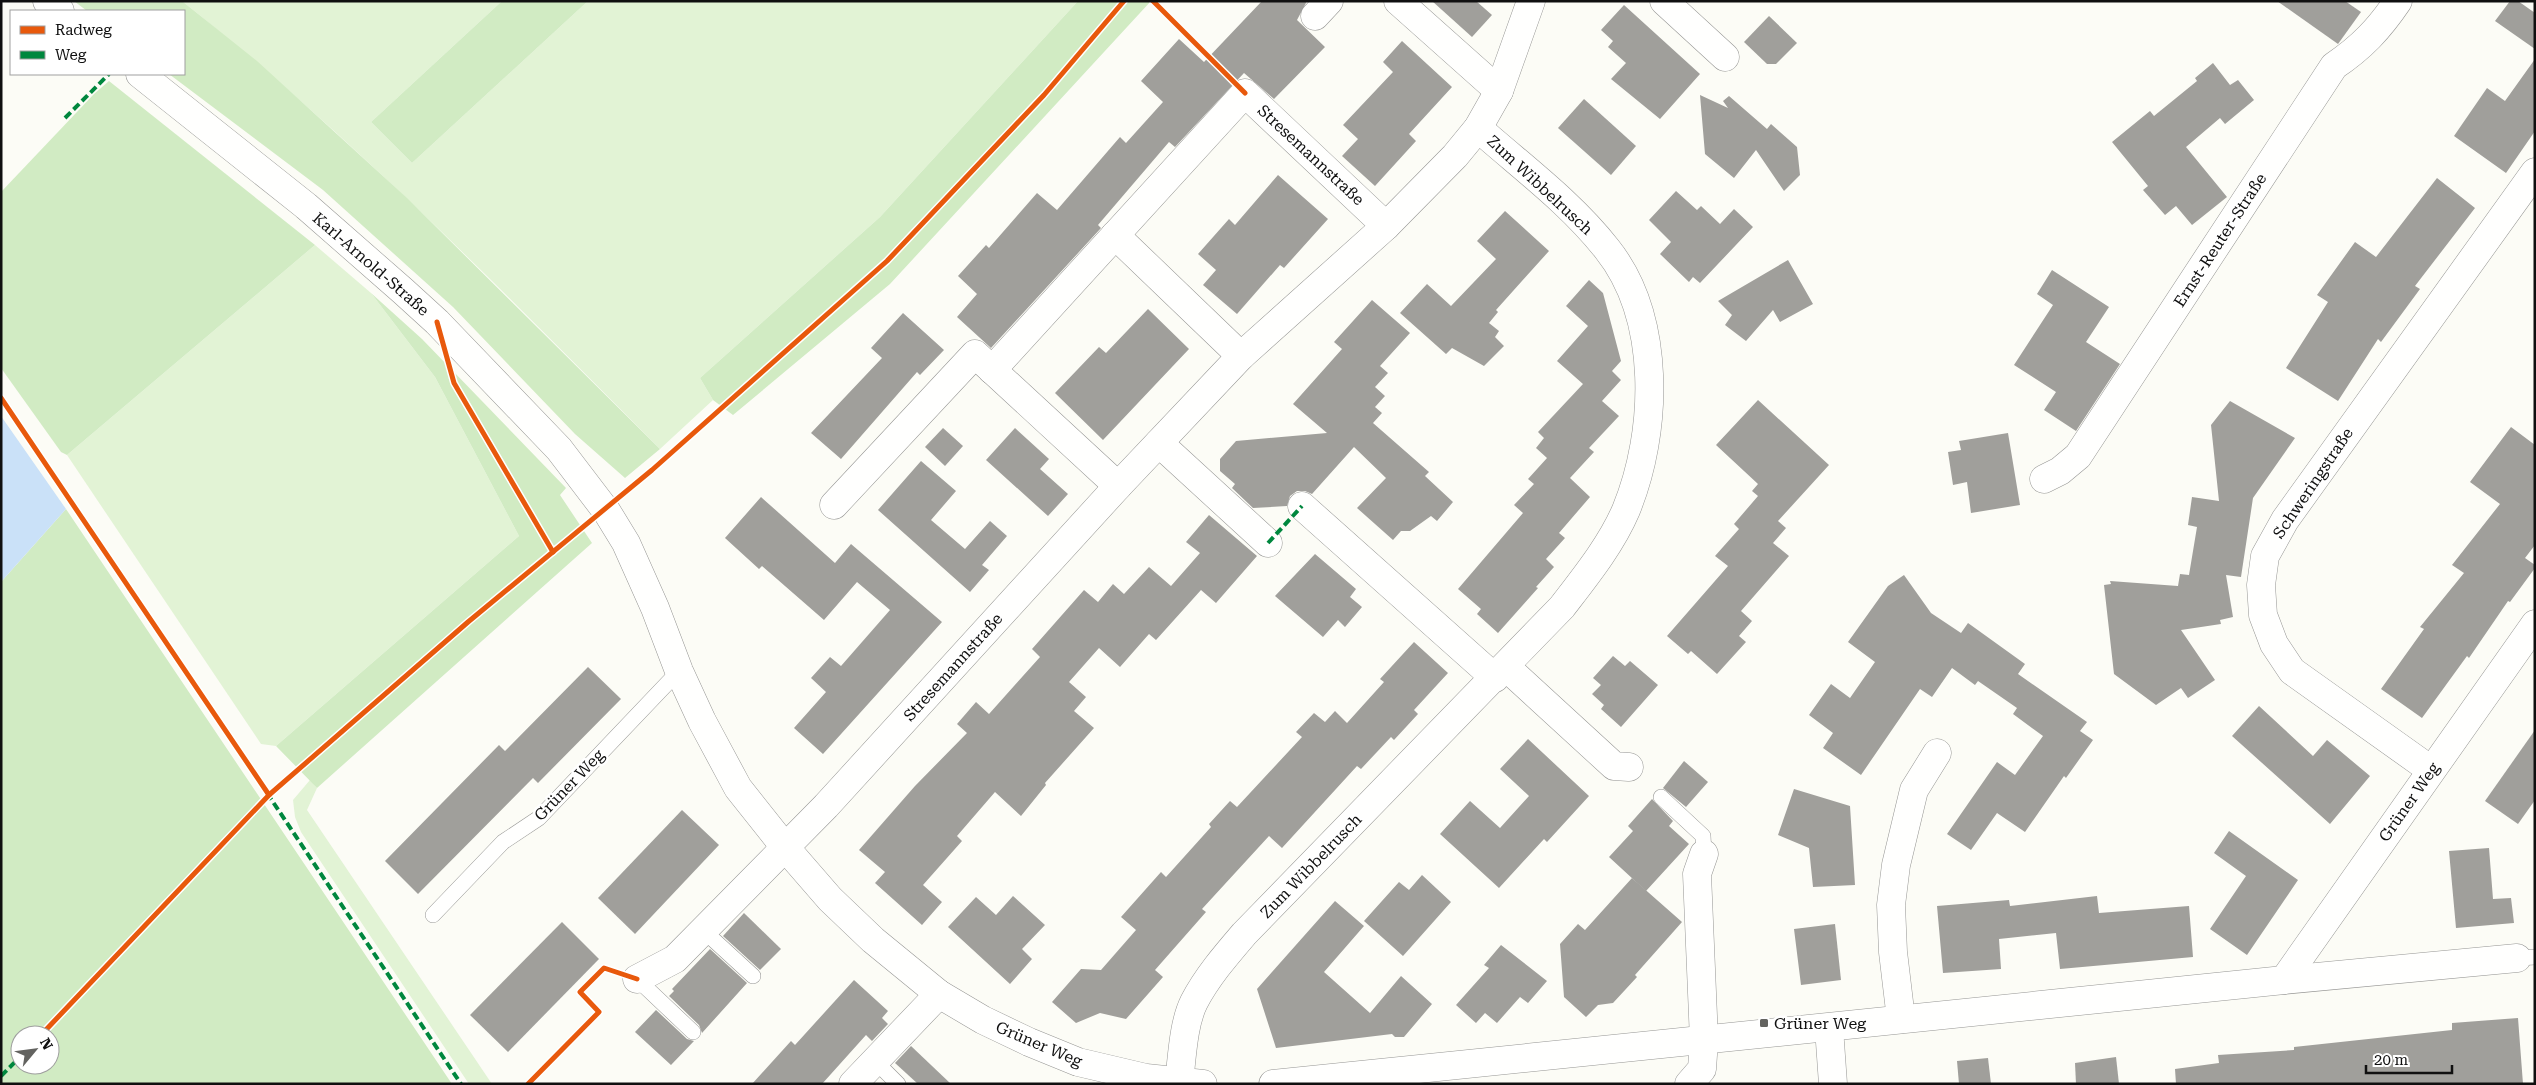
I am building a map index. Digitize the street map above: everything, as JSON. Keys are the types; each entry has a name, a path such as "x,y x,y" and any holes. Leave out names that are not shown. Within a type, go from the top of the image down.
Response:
{"street":[{"path":"47,1 59,10"},
{"path":"1398,1 1499,92"},
{"name":"Stresemannstraße","path":"784,846 826,806 1118,486 1241,356 1386,226 1456,156 1478,128 1499,92 1532,1"},
{"path":"1664,1 1725,57"},
{"name":"Ernst-Reuter-Straße","path":"2044,479 2060,472 2078,456 2334,66 2360,48 2382,25 2398,1"},
{"name":"Karl-Arnold-Straße","path":"141,75 306,206 404,291 437,322 559,449 581,477"},
{"name":"Stresemannstraße","path":"992,370 1245,93 1386,226"},
{"name":"Zum Wibbelrusch","path":"1191,1083 1184,1040 1193,1004 1216,967 1244,934 1562,607 1598,560 1626,510 1639,468 1649,416 1649,366 1642,324 1630,288 1608,250 1577,215 1478,128"},
{"name":"Schweringstraße","path":"2432,770 2292,671 2274,644 2263,615 2261,585 2265,556 2285,520 2535,172"},
{"path":"1115,235 1241,356"},
{"path":"834,505 975,354 1118,486"},
{"path":"1159,443 1268,543"},
{"name":"Grüner Weg","path":"581,477 607,512 626,543 655,608 679,671 702,721 738,788 784,846 830,898 873,940 939,994 983,1020 1078,1062 1144,1081 1191,1083"},
{"path":"1302,506 1614,766 1629,768"},
{"name":"Grüner Weg","path":"2284,980 2535,624"},
{"path":"1901,1019 1893,952 1892,905 1896,865 1914,790 1937,753"},
{"path":"637,979 675,960 784,846"},
{"path":"1689,1084 1702,1070 1704,1040 1697,874 1704,854"},
{"path":"1273,1084 1402,1077 1704,1040 1901,1019 2284,980 2526,958"},
{"path":"853,1084 939,994"},
{"path":"1829,1028 1833,1084"}],"lane":[{"name":"Grüner Weg","path":"433,915 503,842 540,818 679,671"},
{"path":"1662,798 1703,836 1704,854"},
{"path":"704,930 753,976"},
{"path":"637,979 692,1032"},
{"path":"875,1061 898,1084"}],"green space":[{"path":"74,1 182,1 257,61 407,198 660,449 625,478 575,434 453,307 323,190 170,75 185,75 185,10 86,10"},
{"path":"182,1 502,1 371,122 412,163 588,1 1078,1 880,217 700,378 713,400 660,449 486,275 368,162 245,53"},
{"path":"502,1 588,1 412,163 371,122"},
{"path":"1078,1 1151,1 890,284 733,415 713,400 700,378 880,217"},
{"path":"109,81 315,245 67,455 61,452 1,368 1,192 94,94"},
{"path":"315,245 371,293 435,377 519,536 276,746 261,744 67,455"},
{"path":"371,293 422,339 566,488 560,495 592,543 317,788 276,746 519,536 435,377"},
{"path":"66,509 452,1084 1,1084 1,582"},
{"path":"310,780 317,788 307,810 492,1084 469,1084 301,832 295,817 293,800"}],"water":[{"path":"1,416 66,509 1,582"}],"building":[{"path":"1262,1 1307,1 1297,20 1325,47 1274,99 1244,73 1175,147 1169,142 1098,225 1101,228 991,348 957,317 977,294 958,276 986,245 989,248 1037,193 1057,210 1120,137 1126,143 1163,102 1141,81 1179,39 1204,62"},
{"path":"1432,1 1476,1 1492,15 1472,37"},
{"path":"2277,1 2345,1 2361,12 2338,44"},
{"path":"2510,1 2518,1 2535,13 2535,49 2495,21"},
{"path":"1624,5 1700,74 1660,119 1611,79 1626,63 1608,47 1613,41 1601,30"},
{"path":"1769,16 1797,43 1776,64 1767,64 1744,42"},
{"path":"1402,41 1452,87 1409,134 1416,141 1375,186 1342,156 1358,139 1343,125 1393,72 1383,62"},
{"path":"2535,59 2535,131 2506,173 2454,136 2487,88 2505,101"},
{"path":"2213,63 2230,85 2238,80 2254,100 2225,124 2220,118 2186,147 2227,197 2192,225 2176,206 2165,215 2143,190 2148,186 2112,142 2150,111 2154,116 2197,81 2195,78"},
{"path":"1700,95 1728,108 1723,101 1729,96 1767,129 1771,124 1797,147 1800,175 1784,191 1756,150 1734,178 1705,154"},
{"path":"1584,99 1636,146 1611,175 1558,128"},
{"path":"1278,175 1328,219 1284,268 1280,265 1237,314 1203,285 1216,270 1198,254 1229,219 1235,225"},
{"path":"2437,178 2475,208 2415,286 2420,289 2381,342 2378,339 2338,401 2286,368 2328,302 2317,295 2355,242 2376,257"},
{"path":"1676,191 1697,210 1701,206 1720,224 1734,209 1753,227 1700,283 1693,277 1689,282 1660,254 1671,242 1649,220"},
{"path":"1505,211 1549,251 1496,310 1498,312 1489,323 1499,331 1495,337 1504,346 1484,366 1452,348 1446,354 1400,313 1427,284 1451,306 1496,259 1477,241"},
{"path":"1788,260 1813,304 1780,322 1773,310 1746,341 1725,325 1732,315 1718,301"},
{"path":"2052,270 2109,307 2086,342 2120,364 2076,431 2044,410 2056,392 2014,365 2053,305 2037,294"},
{"path":"1589,280 1603,293 1621,361 1612,371 1621,380 1602,401 1619,416 1589,448 1594,452 1570,478 1590,497 1559,533 1565,538 1546,559 1554,567 1498,633 1477,614 1481,609 1458,589 1523,513 1514,505 1534,484 1528,479 1547,458 1536,448 1544,438 1538,432 1583,384 1557,361 1588,326 1566,306"},
{"path":"1372,300 1410,333 1380,366 1388,373 1375,387 1385,396 1375,407 1382,413 1373,423 1429,472 1425,476 1453,502 1437,521 1431,516 1410,531 1401,531 1393,540 1357,508 1386,478 1354,447 1312,494 1305,491 1297,491 1290,496 1287,506 1253,508 1232,488 1235,484 1220,471 1220,459 1236,441 1327,433 1293,404 1342,349 1334,342"},
{"path":"1148,309 1189,349 1103,440 1055,393 1099,347 1106,353"},
{"path":"903,313 944,350 920,375 917,372 841,459 811,433 882,358 871,348"},
{"path":"1758,400 1829,465 1778,521 1786,528 1773,543 1789,556 1741,611 1752,621 1739,636 1746,642 1717,674 1691,651 1688,654 1667,636 1728,566 1715,556 1739,529 1734,524 1758,496 1752,491 1758,484 1716,445"},
{"path":"2230,401 2295,438 2253,498 2241,577 2226,575 2233,617 2220,620 2221,624 2181,630 2215,680 2188,698 2181,688 2156,705 2114,674 2104,585 2111,584 2110,581 2178,586 2180,574 2189,575 2197,527 2188,525 2192,497 2219,501 2211,425"},
{"path":"2511,427 2535,445 2535,545 2525,558 2535,565 2535,568 2510,602 2508,601 2469,658 2467,656 2422,718 2381,689 2424,629 2420,627 2464,573 2452,565 2500,504 2470,482"},
{"path":"943,428 963,446 945,466 925,447"},
{"path":"1015,428 1049,459 1040,469 1068,494 1048,516 986,460"},
{"path":"2008,433 2020,505 1971,513 1967,482 1953,485 1948,452 1961,450 1959,441"},
{"path":"921,461 956,491 931,520 965,549 990,521 1007,536 982,565 989,570 970,592 878,510"},
{"path":"761,497 835,563 851,544 942,622 823,754 794,728 826,692 811,678 830,657 841,666 890,610 857,582 824,620 762,566 759,569 725,538"},
{"path":"1209,515 1257,556 1216,603 1201,590 1156,640 1149,634 1120,667 1099,648 1069,682 1086,697 1074,711 1094,728 1045,783 1046,785 1021,816 995,792 957,836 962,841 923,885 942,902 922,925 875,883 885,872 859,850 915,786 967,733 957,724 976,702 989,714 1040,657 1032,649 1084,590 1098,602 1113,584 1124,594 1149,567 1171,586 1200,553 1186,542"},
{"path":"1315,554 1356,589 1350,597 1362,607 1345,627 1338,620 1323,637 1275,596"},
{"path":"1904,575 1931,613 1961,633 1968,623 2025,664 2018,674 2087,722 2080,731 2093,740 2066,778 2064,776 2025,832 1997,813 1971,850 1947,834 1997,762 2015,775 2043,736 2013,714 2017,708 1978,681 1975,685 1952,668 1932,697 1920,689 1861,775 1823,748 1833,733 1809,715 1831,684 1850,698 1875,662 1848,642 1888,586"},
{"path":"1414,642 1448,673 1414,710 1418,714 1394,740 1391,737 1361,769 1357,766 1282,848 1269,836 1202,909 1206,912 1155,970 1163,977 1126,1019 1100,1013 1076,1023 1052,1002 1081,969 1101,970 1136,930 1121,917 1161,872 1166,877 1211,827 1209,824 1230,801 1237,807 1302,737 1296,732 1314,713 1325,722 1335,711 1347,723 1384,682 1380,679"},
{"path":"1613,656 1625,666 1630,661 1658,685 1621,727 1601,709 1604,705 1592,694 1601,685 1593,678"},
{"path":"588,667 621,699 538,783 533,778 418,894 385,861 499,745 505,751"},
{"path":"2259,706 2313,756 2327,740 2370,776 2330,824 2232,736"},
{"path":"2535,730 2535,800 2518,824 2485,801"},
{"path":"1528,739 1589,796 1547,842 1544,839 1499,888 1440,834 1470,801 1500,828 1529,796 1500,769"},
{"path":"1684,761 1708,782 1686,807 1663,788"},
{"path":"1794,789 1850,806 1855,885 1813,887 1809,848 1778,835"},
{"path":"1652,799 1673,821 1669,826 1689,844 1646,891 1609,857 1633,831 1628,826"},
{"path":"682,810 719,845 635,934 598,898"},
{"path":"2229,831 2298,880 2247,955 2210,929 2246,876 2214,853"},
{"path":"2489,848 2493,899 2511,898 2514,923 2456,928 2449,851"},
{"path":"1422,875 1451,902 1403,956 1364,921 1399,882 1409,890"},
{"path":"1632,878 1682,922 1613,1003 1598,1005 1586,1017 1564,997 1560,944 1578,924 1585,930"},
{"path":"1013,896 1045,925 1022,949 1032,959 1010,984 948,927 976,897 996,915"},
{"path":"2097,896 2099,913 2189,906 2193,957 2060,969 2056,933 1999,939 2001,969 1943,973 1937,906 2009,900 2010,906"},
{"path":"1335,901 1364,926 1324,972 1370,1013 1401,976 1432,1004 1404,1037 1395,1037 1392,1034 1276,1048 1257,989"},
{"path":"744,913 781,949 760,970 723,936"},
{"path":"562,922 599,959 508,1052 470,1015"},
{"path":"1835,924 1841,980 1801,985 1794,929"},
{"path":"1501,945 1547,981 1528,1003 1520,997 1497,1023 1485,1013 1476,1023 1456,1005 1489,968 1484,965"},
{"path":"710,949 747,983 702,1033 699,1025 669,996 674,991 672,989"},
{"path":"854,980 888,1011 882,1018 888,1024 872,1041 866,1035 822,1084 752,1084 791,1041 795,1045"},
{"path":"656,1010 687,1039 694,1041 671,1065 635,1032"},
{"path":"2518,1018 2523,1084 2176,1084 2175,1069 2219,1063 2218,1055 2294,1050 2294,1047 2452,1030 2452,1023"},
{"path":"911,1046 951,1084 918,1084 895,1063"},
{"path":"2116,1057 2119,1084 2076,1084 2075,1063"},
{"path":"1988,1058 1991,1084 1959,1084 1957,1061"}],"marked path":[{"path":"65,118 108,75"},
{"path":"1268,543 1302,506"},
{"path":"267,793 461,1084"},
{"path":"1,1076 10,1067"}],"cycle path":[{"path":"50,1025 269,795 468,622 652,470 887,261 1044,95 1124,1"},
{"path":"1153,1 1245,93"},
{"path":"437,322 454,383 553,552"},
{"path":"1,398 269,795"},
{"path":"528,1084 599,1012 580,992 604,968 637,979"}],"place":[{"name":"Grüner Weg","path":"1764,1023"}]}
